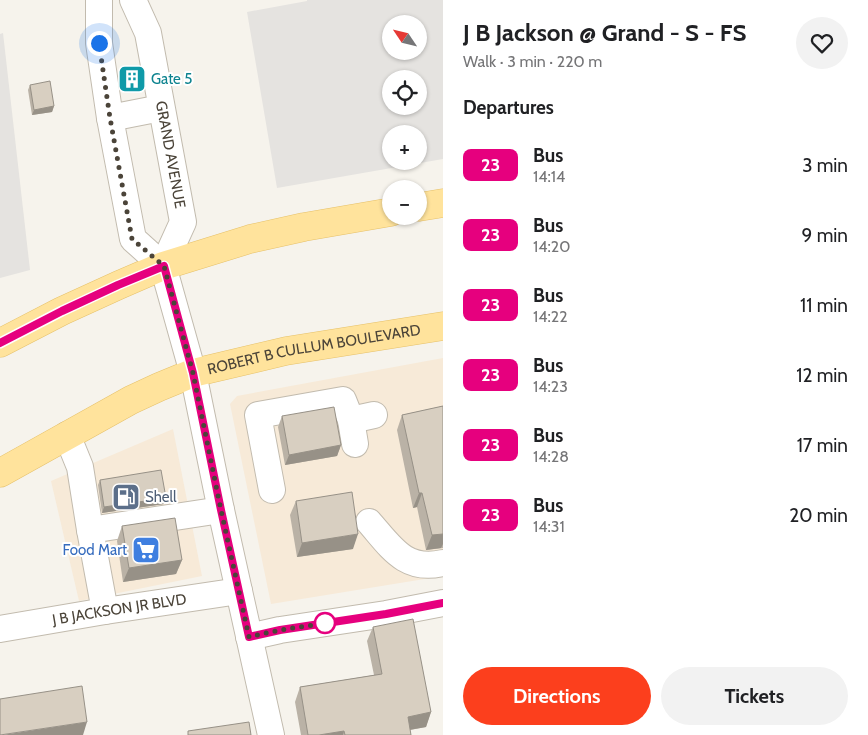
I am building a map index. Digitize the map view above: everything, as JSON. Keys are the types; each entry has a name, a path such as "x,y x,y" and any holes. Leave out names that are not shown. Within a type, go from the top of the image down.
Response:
{"main road":[{"path":"427,206 443,203"},
{"path":"0,343 62,311 164,266 250,239 304,227 382,214"},
{"name":"ROBERT B CULLUM BOULEVARD","path":"0,472 131,400 193,373 286,351 443,326"}],"street":[{"path":"99,0 99,43 110,118 132,239 164,266 193,373 271,735"},
{"name":"GRAND AVENUE","path":"134,0 148,33 183,222 164,266"},
{"path":"110,118 162,108"},
{"path":"272,490 258,415 343,400 360,426"},
{"path":"67,435 80,467 105,611"},
{"path":"90,530 221,510"},
{"path":"369,522 397,554 414,563 432,566 443,564"},
{"name":"J B JACKSON JR BLVD","path":"0,628 239,591"},
{"path":"249,637 280,630 386,614 443,603"}],"shaded area":[{"path":"307,0 443,0 443,159 427,162 427,125 382,125 382,170 277,188 247,12"},
{"path":"3,33 30,270 0,278 0,34"},
{"path":"443,358 443,576 271,604 230,404 237,396"},
{"path":"173,429 202,576 79,601 51,481"}],"building":[{"path":"50,81 54,106 34,110 30,85"},
{"path":"443,406 443,534 432,535 422,493 419,493 402,415"},
{"path":"334,407 341,445 289,455 282,416"},
{"path":"161,470 166,498 104,507 100,480"},
{"path":"352,492 358,534 302,543 296,501"},
{"name":"Food Mart","path":"175,518 182,560 129,568 122,526"},
{"path":"413,619 431,712 408,717 411,735 345,735 344,731 308,735 300,687 382,674 373,627"},
{"path":"82,686 87,722 0,735 0,699"},
{"path":"249,722 251,735 188,735 188,731"}],"bus line":[{"name":"23","path":"0,343 62,311 164,266 193,373 249,637 280,630 386,614 443,603"}],"place":[{"name":"Gate 5","path":"132,79"},
{"name":"Shell","path":"126,497"},
{"name":"Food Mart","path":"146,550"}],"route":[{"path":"99,43 110,118 132,239 164,266 193,373 249,637 333,622 325,623"}]}
